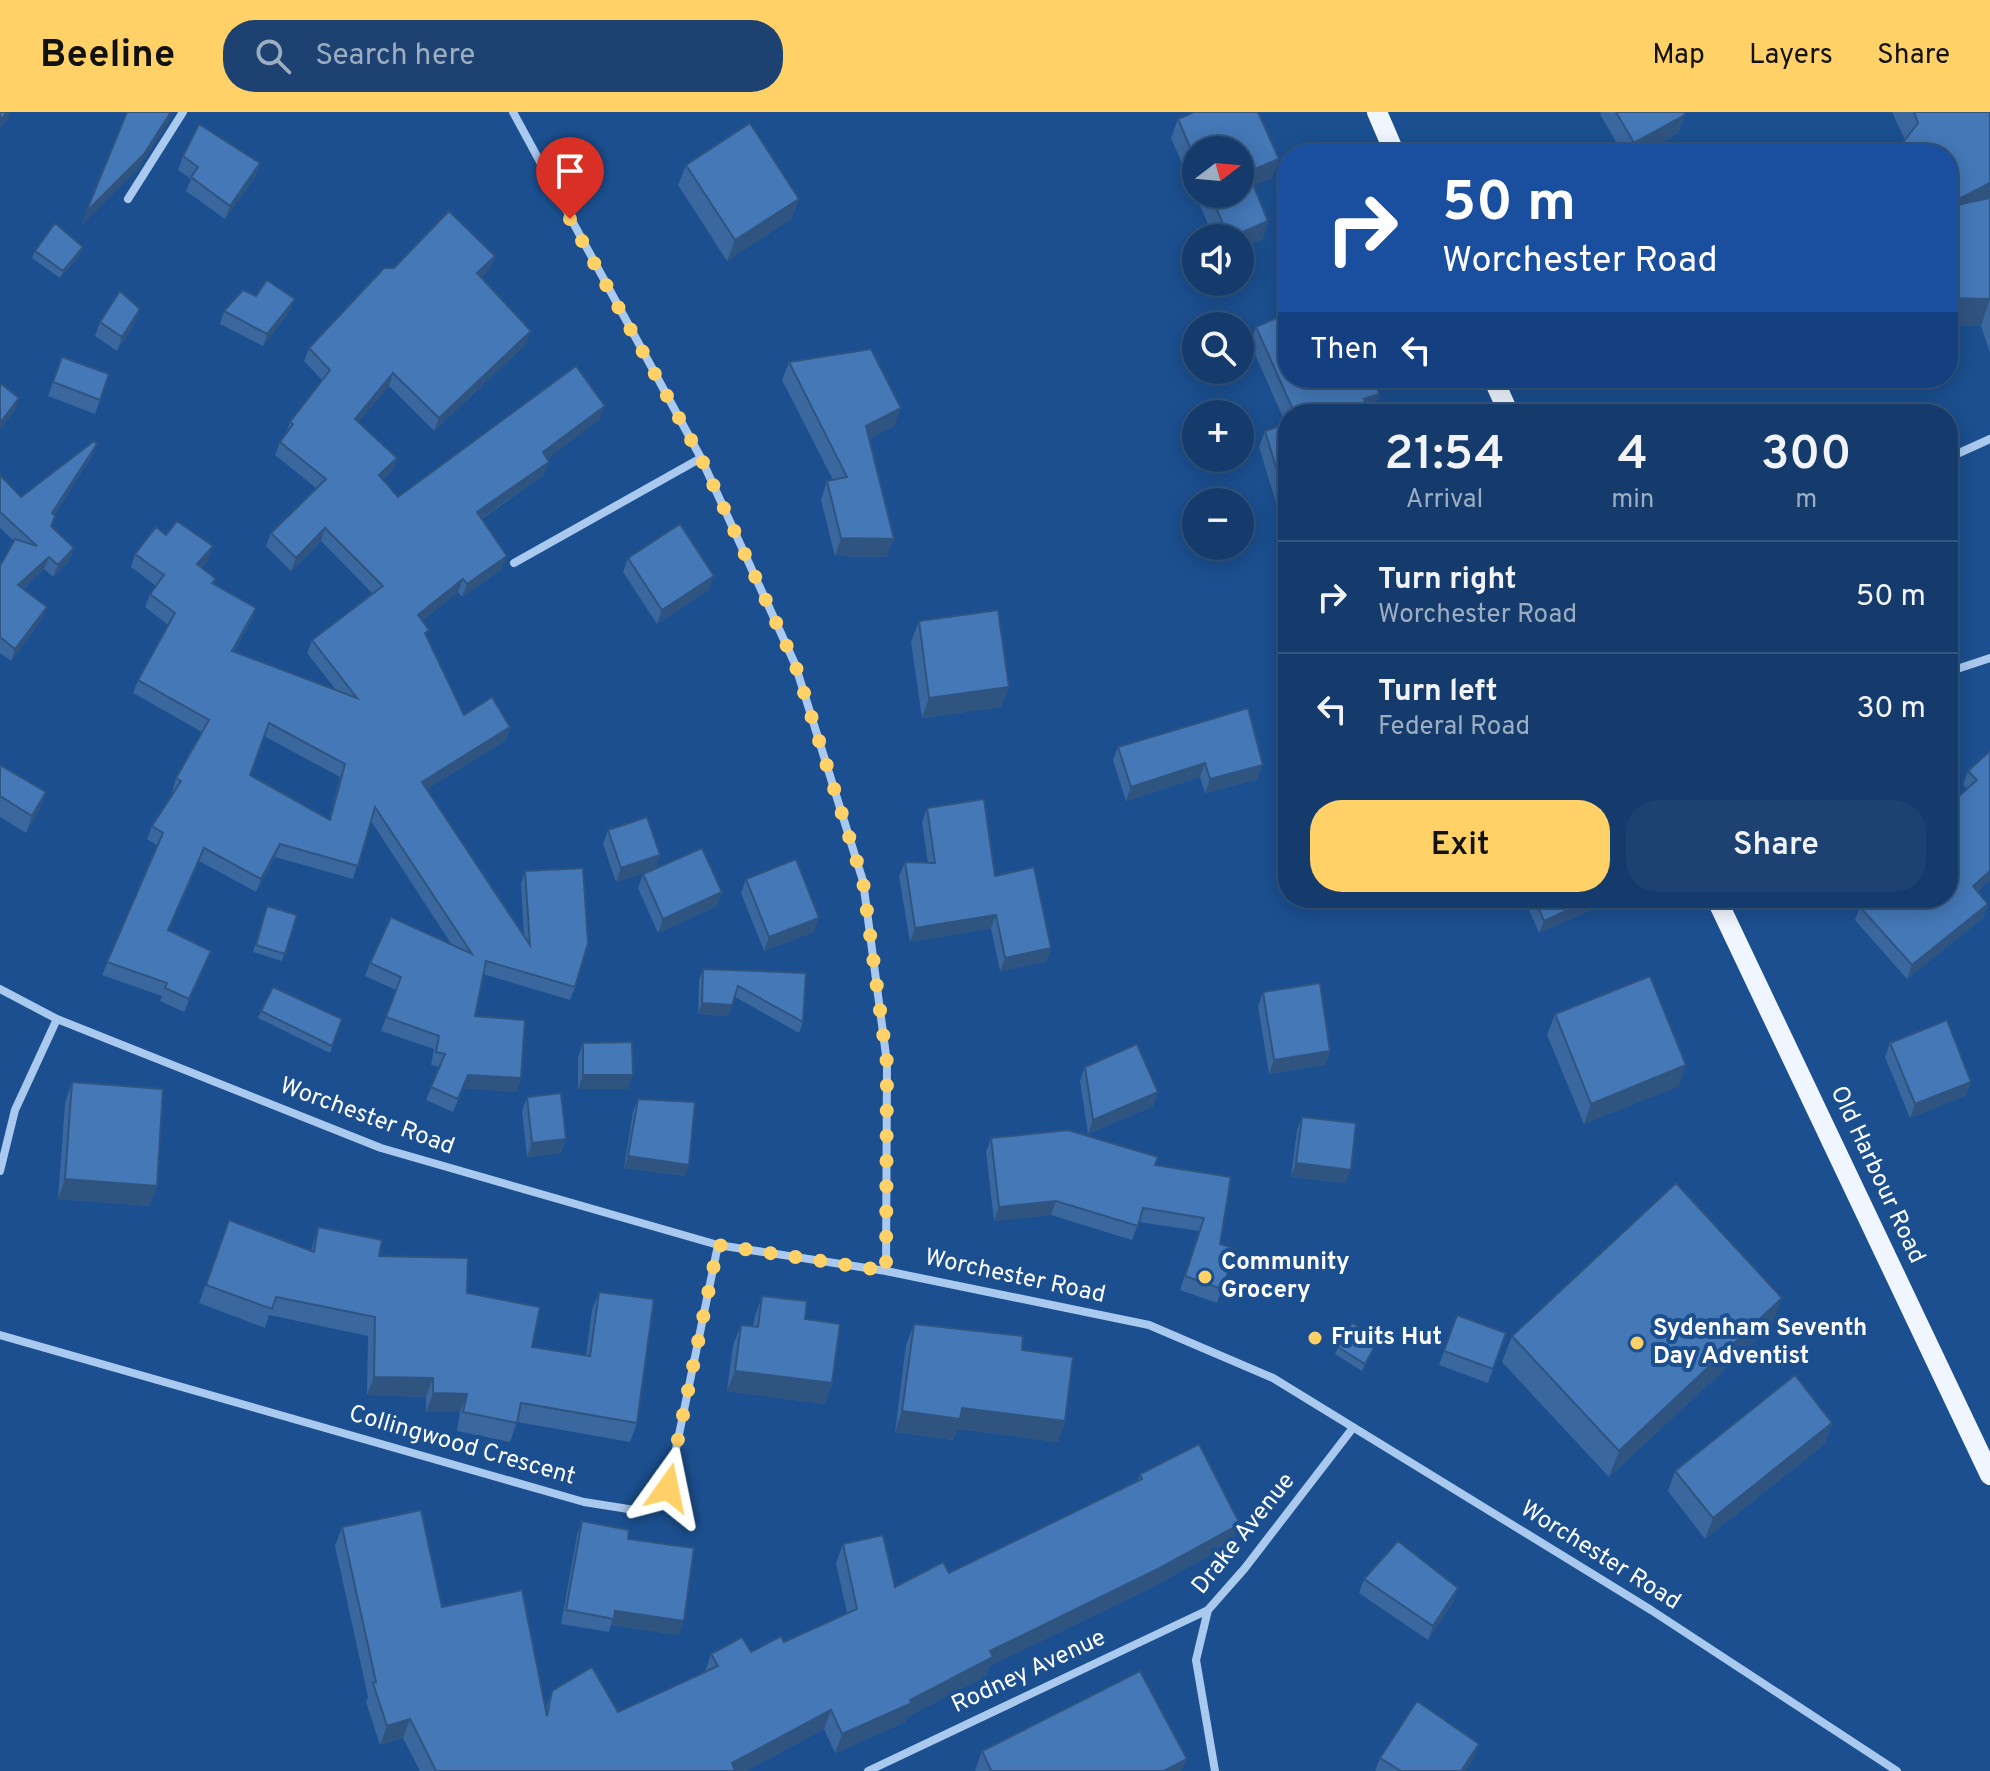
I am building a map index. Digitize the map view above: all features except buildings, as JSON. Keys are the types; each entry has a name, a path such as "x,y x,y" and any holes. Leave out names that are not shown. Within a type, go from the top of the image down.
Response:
{"main road":[{"path":"1377,112 1391,144"},
{"name":"Old Harbour Road","path":"1721,908 1990,1475"}],"street":[{"path":"128,199 183,112"},
{"path":"513,112 701,458 795,664 863,881 887,1063 886,1271"},
{"path":"1958,453 1990,439"},
{"path":"514,563 701,458"},
{"path":"1958,669 1990,658"},
{"name":"Worchester Road","path":"0,989 57,1019 381,1148 718,1245 886,1271 1149,1325 1273,1378 1651,1610 1897,1771"},
{"path":"0,1171 15,1110 57,1019"},
{"name":"Collingwood Crescent","path":"0,1335 584,1502 641,1511 668,1488 718,1245"},
{"name":"Drake Avenue","path":"1215,1771 1196,1660 1208,1610 1245,1568 1352,1429"},
{"name":"Rodney Avenue","path":"868,1771 1208,1610"}],"place":[{"name":"Community Grocery","path":"1205,1277"},
{"name":"Fruits Hut","path":"1315,1338"},
{"name":"Sydenham Seventh Day Adventist","path":"1637,1343"}],"route":[{"path":"570,219 701,458 795,664 863,881 887,1063 886,1271 718,1245 668,1488"}]}
